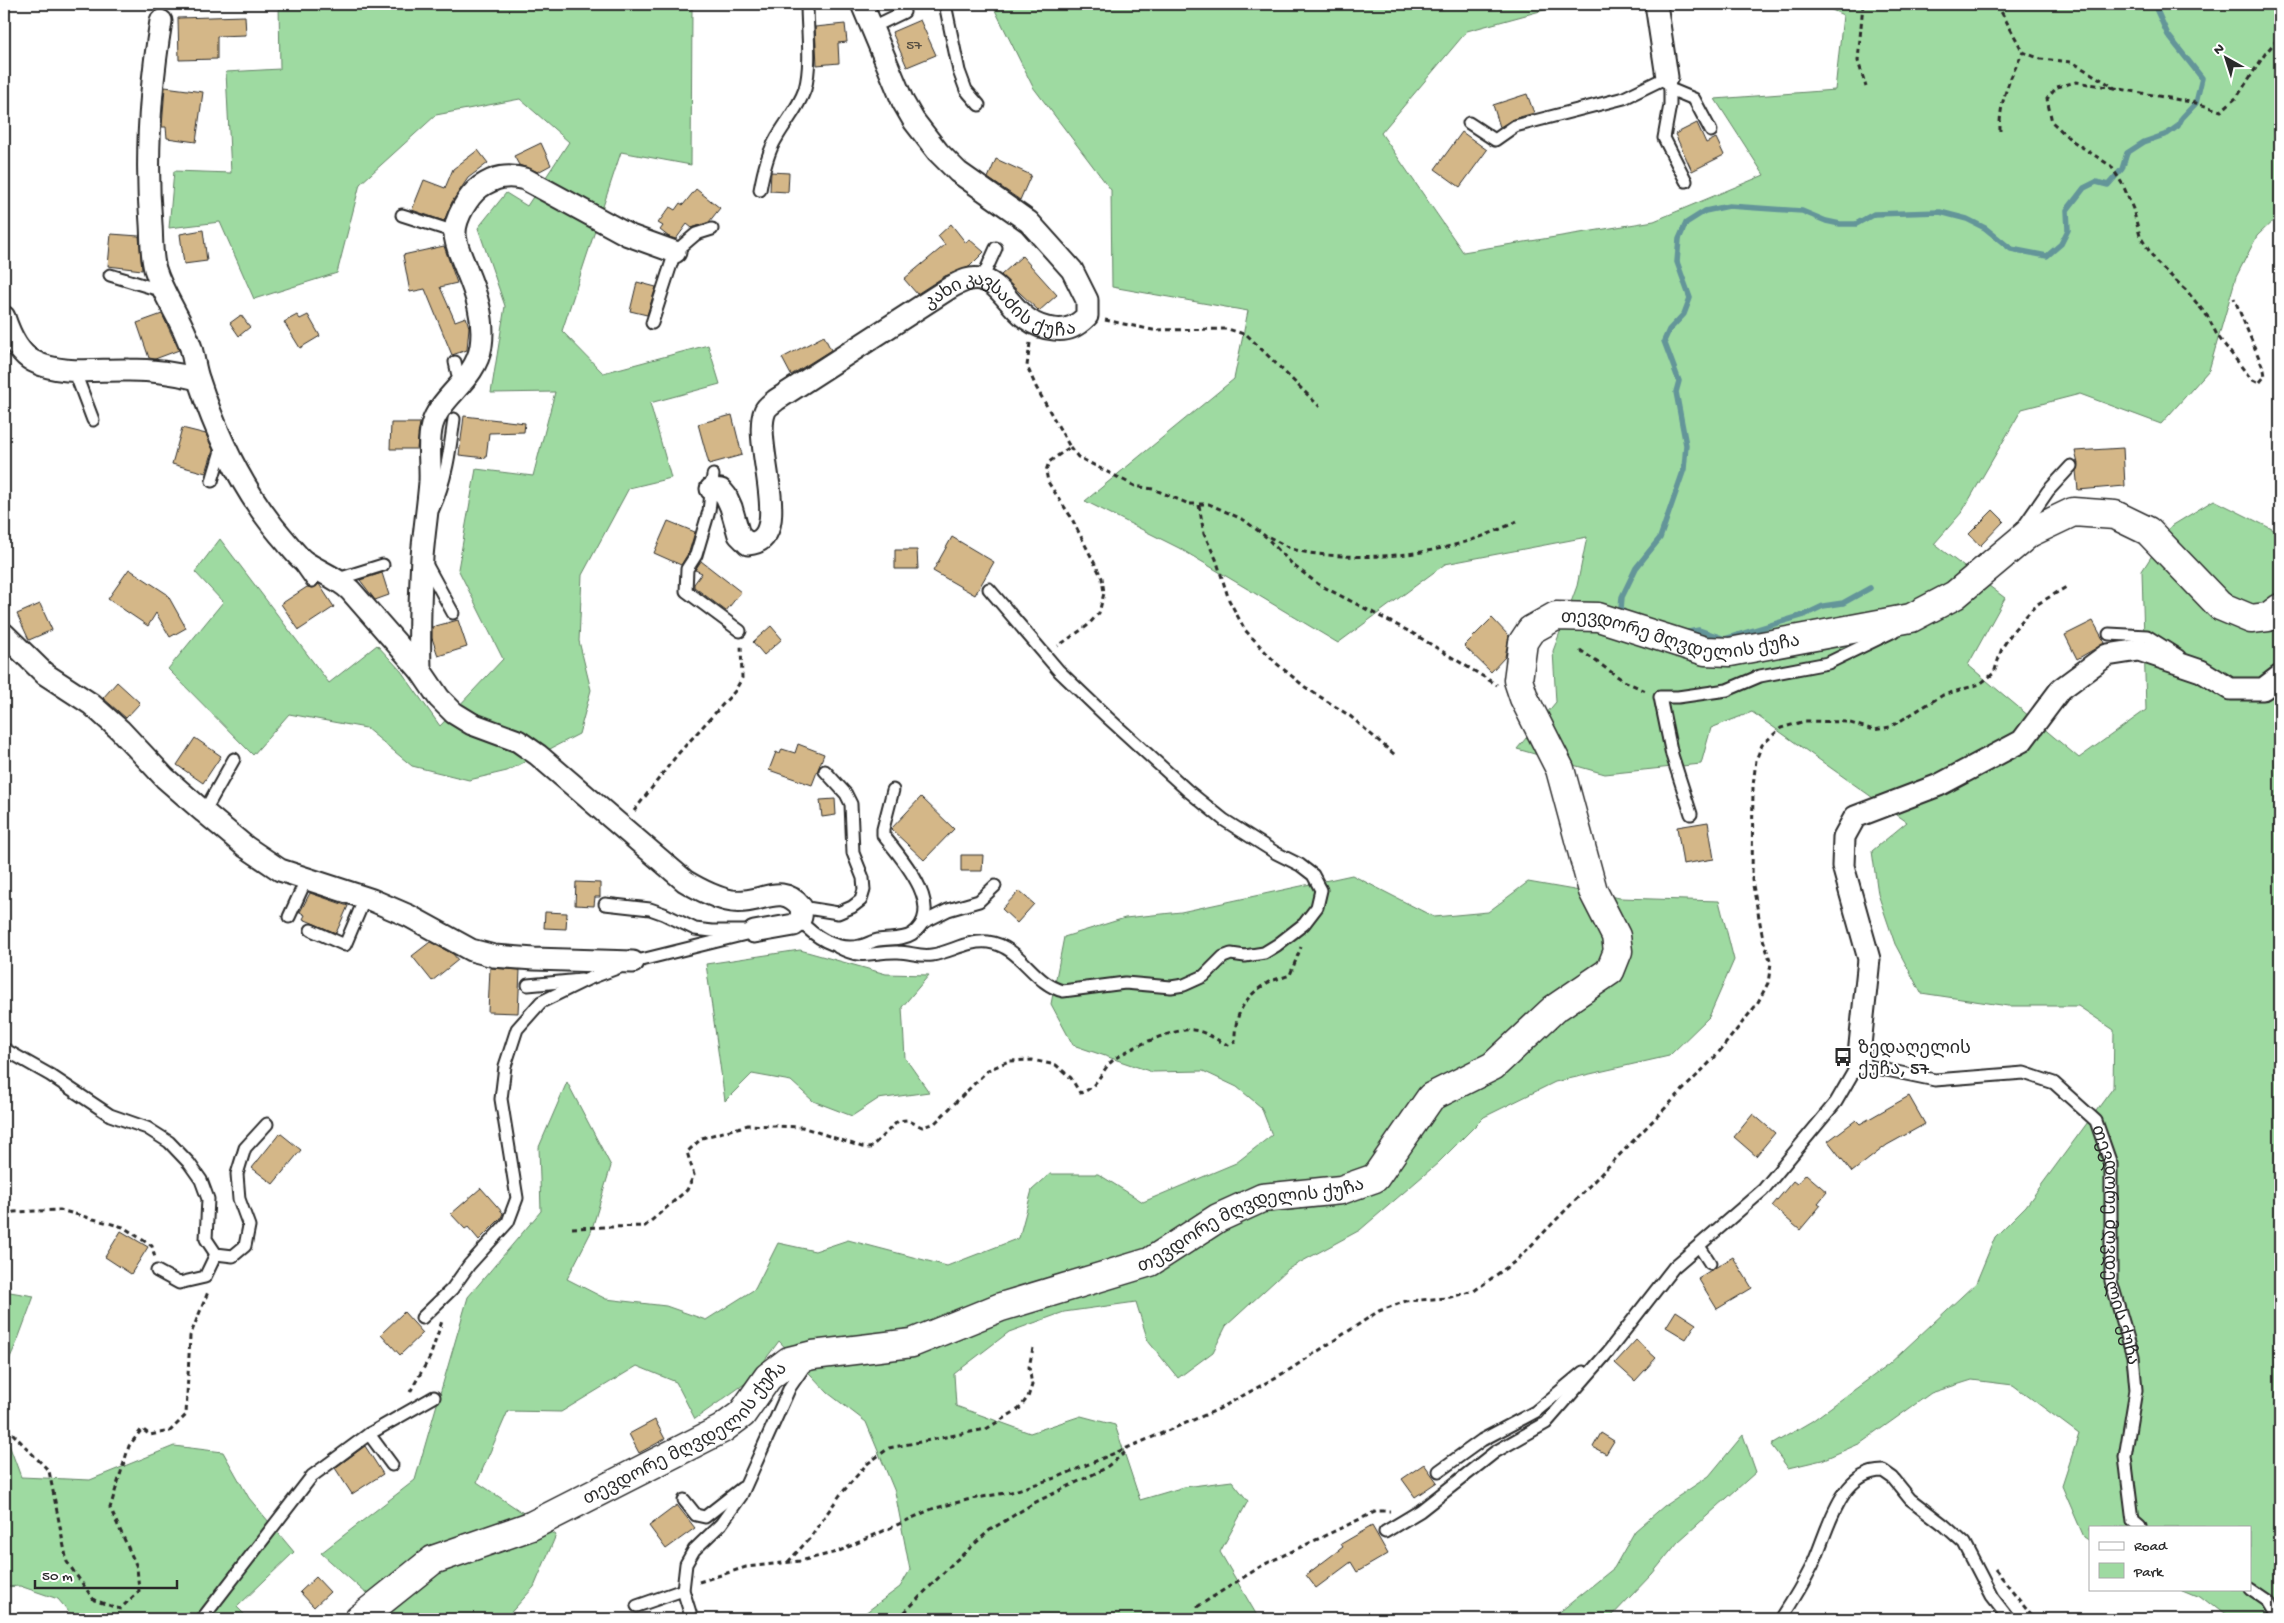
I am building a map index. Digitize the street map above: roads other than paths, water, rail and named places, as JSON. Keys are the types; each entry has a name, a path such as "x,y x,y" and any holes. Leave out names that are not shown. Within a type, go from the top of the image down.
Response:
{"street":[{"name":"კახი კავსაძის ქუჩა","path":"712,482 726,496 739,535 748,544 758,543 766,536 771,523 771,506 761,428 766,409 951,287 970,278 982,279 996,287 1026,320 1037,326 1064,330 1078,325 1087,316 1087,300 1072,270 1029,222 958,172 938,152 914,121 903,102 862,4"},
{"path":"1656,4 1668,83"},
{"path":"161,21 153,71 147,138 149,209 155,267 163,291 185,328 196,365 198,379 224,443 247,488 285,541 304,561 338,579 420,670 439,698 454,713 472,724 518,741 685,882 704,892 747,902 778,893 788,894 801,914 794,925 754,932"},
{"path":"420,670 419,618 422,557 430,480 432,425 439,410 476,364 481,346 482,324 477,299 460,253 455,232 460,214 473,192 491,179 512,175 525,179 628,234 675,252"},
{"path":"4,317 8,329 19,348 32,360 61,370 163,372 198,379"},
{"name":"თევდორე მღვდელის ქუჩა","path":"359,1619 433,1560 531,1526 722,1429 742,1414 768,1377 790,1361 813,1355 912,1343 1001,1307 1150,1262 1218,1218 1262,1198 1341,1190 1375,1178 1431,1098 1492,1066 1554,1009 1610,972 1618,951 1616,936 1594,891 1560,769 1524,698 1518,680 1523,642 1531,630 1556,616 1598,617 1705,651 1730,652 1911,618 1955,595 2029,533 2074,512 2115,515 2148,531 2220,606 2251,620 2268,617 2280,608"},
{"path":"4,634 45,674 91,704 120,730 165,778 204,812 246,847 280,870 365,898 409,916 471,950 494,956 633,962"},
{"path":"1858,1064 1868,959 1843,866 1844,838 1855,817 1939,785 2022,741 2062,688 2107,655 2139,650 2201,671 2230,689 2263,689 2280,676"}],"lane":[{"path":"760,190 764,168 776,139 793,116 805,88 808,63 806,4"},
{"path":"945,4 959,71 966,90 980,105"},
{"path":"873,27 904,12"},
{"path":"1469,123 1495,140 1515,126 1624,98 1668,83"},
{"path":"1668,83 1694,99 1711,131"},
{"path":"1668,83 1664,138 1686,181"},
{"path":"402,214 455,232"},
{"path":"652,323 675,252 696,234 712,229"},
{"path":"982,279 996,248"},
{"path":"110,275 163,291"},
{"path":"455,362 460,385"},
{"path":"74,370 94,420"},
{"path":"425,528 440,495 449,458 454,419"},
{"path":"212,481 224,443"},
{"path":"2009,550 2031,514 2048,491 2071,466"},
{"path":"712,482 701,541 687,569 686,591 740,631"},
{"path":"285,541 312,581"},
{"path":"422,557 453,612"},
{"path":"338,579 383,565"},
{"path":"825,771 846,794 851,804 853,853 863,878 864,890 861,900 852,907 838,913 801,914 810,931 852,954 865,956 898,952 932,955 971,942 986,942 1000,944 1017,955 1039,978 1054,989 1064,991 1125,983 1171,987 1184,985 1204,976 1223,957 1231,954 1244,956 1264,953 1304,924 1317,907 1321,890 1313,875 1300,865 1276,853 1224,820 1195,796 1107,717 1045,656 989,589"},
{"path":"1691,814 1672,755 1660,697 1678,697 1727,690 1760,676 1828,663 1889,634 1911,618"},
{"path":"2109,634 2147,636 2201,671"},
{"path":"204,812 234,759"},
{"path":"893,790 883,835 919,882 924,911 922,923"},
{"path":"289,917 306,880"},
{"path":"838,947 856,947 879,940 912,934 922,923 948,910 979,901 995,886"},
{"path":"311,930 345,945 365,898"},
{"path":"605,904 650,909 695,929 754,932"},
{"path":"422,1318 452,1289 469,1265 508,1222 517,1198 501,1099 506,1066 517,1028 541,1002 588,979 633,962 754,932"},
{"path":"528,985 588,979"},
{"path":"4,1049 50,1075 110,1115 147,1128 169,1142 189,1163 200,1180 208,1199 206,1239 216,1254 234,1256 245,1246 250,1226 239,1199 237,1174 244,1148 267,1124"},
{"path":"1385,1532 1420,1511 1495,1452 1546,1423 1608,1352 1674,1267 1763,1190 1836,1102 1858,1064"},
{"name":"თევდორე მღვდელის ქუჩა","path":"1858,1064 1935,1080 2024,1073 2054,1083 2096,1121 2111,1164 2111,1281 2133,1356 2136,1390 2126,1457 2133,1521 2139,1526"},
{"path":"1699,1246 1710,1263"},
{"path":"157,1271 179,1283 205,1277 216,1254"},
{"path":"1439,1471 1482,1440 1535,1412 1608,1352"},
{"path":"692,1619 683,1590 686,1564 694,1550 732,1510 746,1485 790,1387 813,1355"},
{"path":"202,1619 312,1476 369,1434 434,1397"},
{"path":"369,1434 392,1465"},
{"path":"1781,1619 1812,1567 1845,1492 1863,1474 1875,1471 1883,1471 1893,1478 1910,1499 1964,1543 1992,1597 2009,1619"},
{"path":"684,1500 696,1515 705,1517 746,1485"},
{"path":"2252,1589 2270,1601 2280,1619"},
{"path":"637,1606 683,1590"}],"waterway":[{"path":"1628,615 1621,609 1622,597 1636,568 1660,538 1684,469 1686,445 1676,392 1679,381 1664,341 1669,330 1684,314 1690,298 1677,262 1679,239 1686,223 1705,211 1729,206 1802,211 1826,221 1840,224 1856,224 1874,214 1940,212 1967,219 1985,228 2011,249 2047,256 2061,244 2068,230 2067,210 2084,188 2096,182 2108,185 2122,169 2127,153 2144,142 2167,134 2178,126 2182,118 2196,103 2202,78 2168,35 2154,4"},
{"path":"1683,633 1699,630 1725,639 1804,615 1823,606 1843,603 1870,588"}],"place":[{"name":"ზედაღელის ქუჩა, 57","path":"1843,1057"}]}
